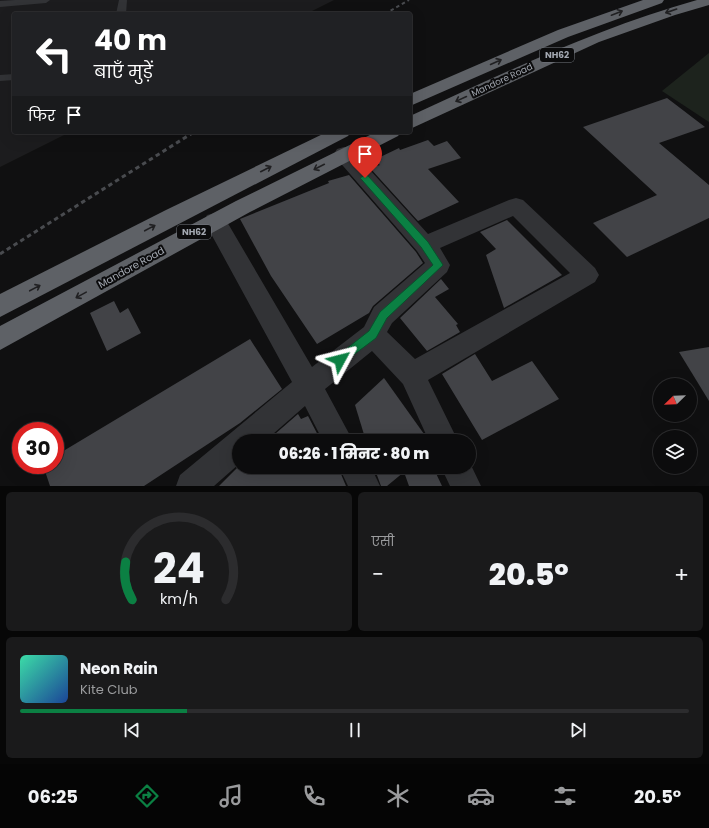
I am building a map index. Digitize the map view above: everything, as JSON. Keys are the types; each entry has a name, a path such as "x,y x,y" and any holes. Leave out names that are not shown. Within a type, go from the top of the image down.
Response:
{"highway":[{"name":"Mandore Road","path":"412,100 535,44 624,10 657,0"},
{"name":"Mandore Road","path":"412,122 555,55 676,9 709,1"},
{"name":"NH62","path":"0,306 173,216 338,134"},
{"name":"Mandore Road","path":"0,339 215,221 344,154 388,134"}],"street":[{"path":"251,434 308,386 373,335 383,315 439,265 424,245 344,154"},
{"path":"412,375 587,275 516,206 424,245"},
{"path":"215,221 335,434"},
{"path":"373,335 412,375 441,434"},
{"path":"191,486 232,451"},
{"path":"358,474 365,486"},
{"path":"460,474 466,486"}],"lane":[{"path":"0,4 46,0"},
{"path":"121,12 123,0"},
{"path":"0,78 12,77"}],"shaded area":[{"path":"0,0 334,0 310,12 12,12 12,134 66,134 0,167"},
{"path":"709,53 709,122 662,91"}],"building":[{"path":"667,98 705,127 659,143 709,185 709,218 627,257 593,223 657,195 583,127"},
{"path":"428,140 434,146 447,141 461,158 428,169 459,202 418,221 370,168 380,165 374,160 399,148 400,150"},
{"path":"349,175 416,252 423,263 373,306 369,313 317,344 271,276 240,219 329,183 328,181"},
{"path":"507,220 562,275 504,308 486,255 496,249 480,232"},
{"path":"441,279 449,289 435,297 458,324 456,325 460,332 427,351 400,318"},
{"path":"114,301 120,313 128,308 141,333 107,351 90,313"},
{"path":"250,339 282,389 240,423 144,486 50,486 46,474 64,474 64,451"},
{"path":"709,347 709,401 697,381 697,378 695,378 679,352"},
{"path":"475,354 492,381 532,361 559,399 482,440 442,374"},
{"path":"384,378 424,434 364,434 355,405"},
{"path":"298,414 301,419 308,416 317,434 275,434"},
{"path":"232,473 341,474 346,486 219,486"},
{"path":"377,474 402,474 387,486 381,486"},
{"path":"405,474 436,474 442,486 409,486"}],"railway":[{"path":"388,12 409,0"},
{"path":"0,254 191,134"}],"route":[{"path":"340,360 373,335 383,315 439,265 424,245 365,178"}]}
